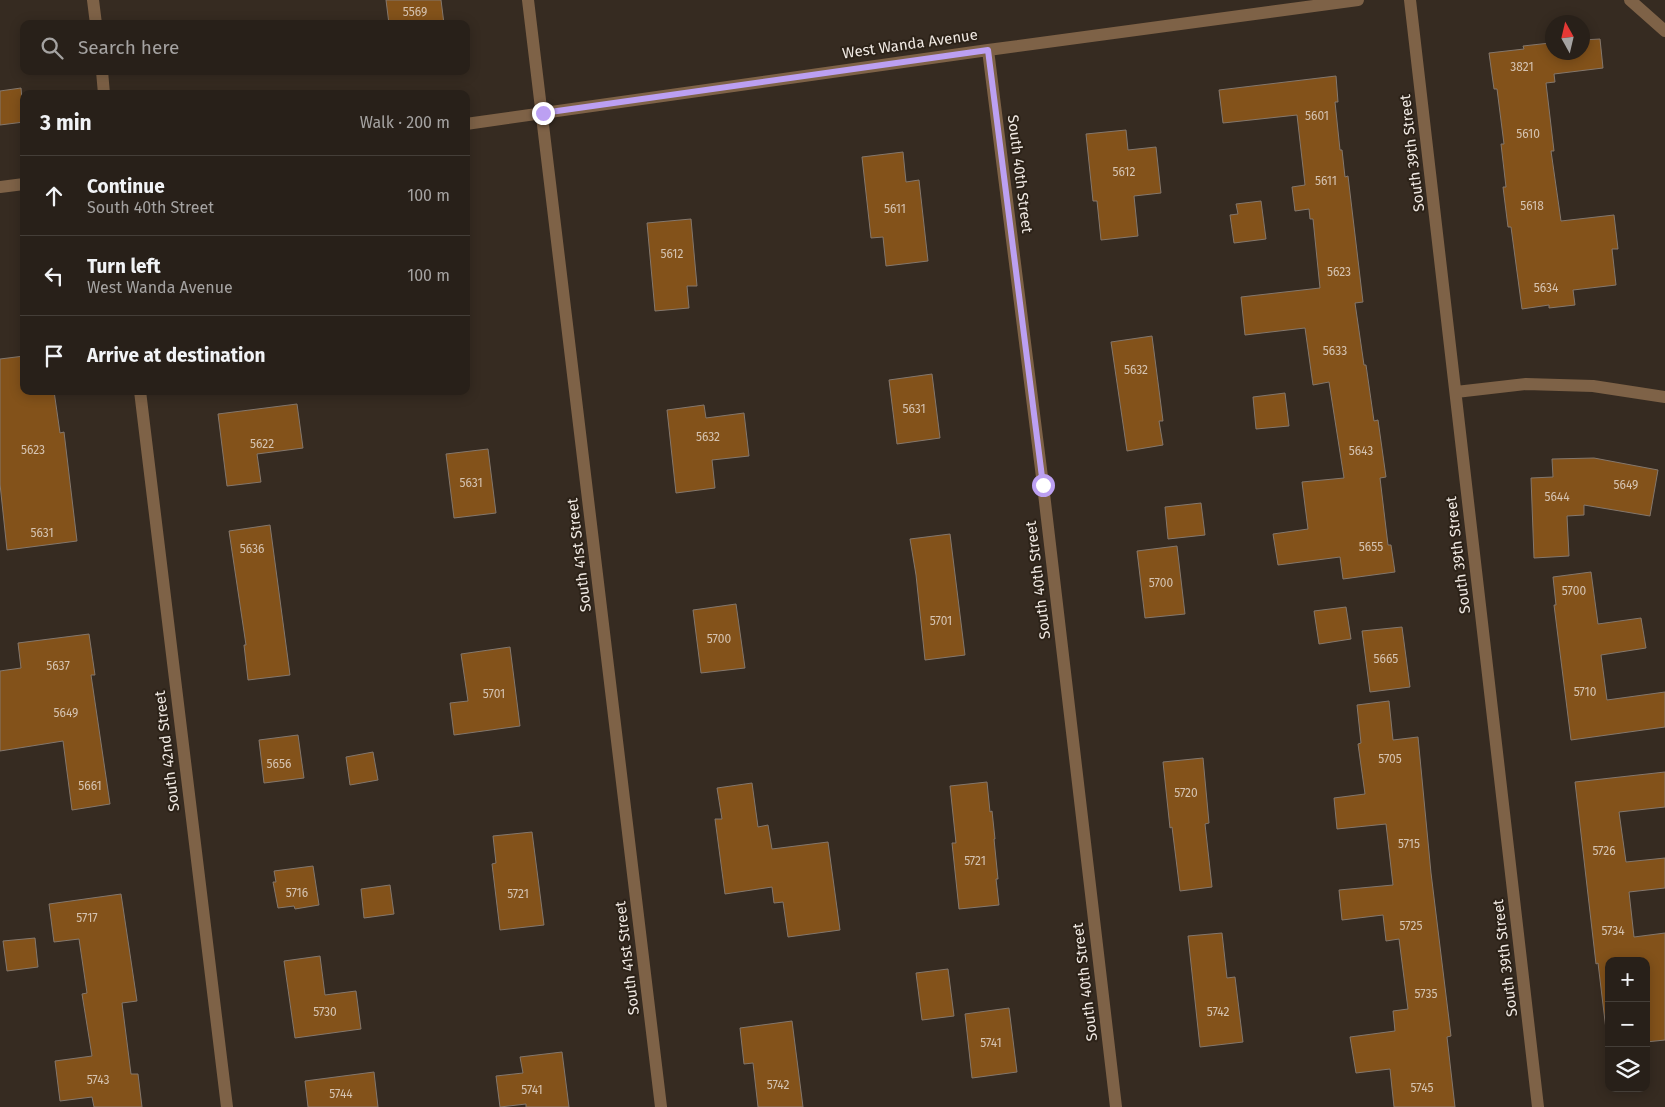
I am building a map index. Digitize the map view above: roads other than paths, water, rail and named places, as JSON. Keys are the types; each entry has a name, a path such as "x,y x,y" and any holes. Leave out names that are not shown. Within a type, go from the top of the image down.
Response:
{"street":[{"path":"93,0 96,20"},
{"name":"South 41st Street","path":"528,0 661,1107"},
{"name":"West Wanda Avenue","path":"470,123 1358,0"},
{"name":"South 39th Street","path":"1410,0 1538,1107"},
{"path":"1630,0 1665,31"},
{"name":"South 40th Street","path":"988,50 1043,485 1116,1107"},
{"path":"102,75 104,90"},
{"path":"0,187 20,184"},
{"path":"1456,392 1526,384 1593,386 1665,397"},
{"name":"South 42nd Street","path":"140,395 227,1107"}]}
